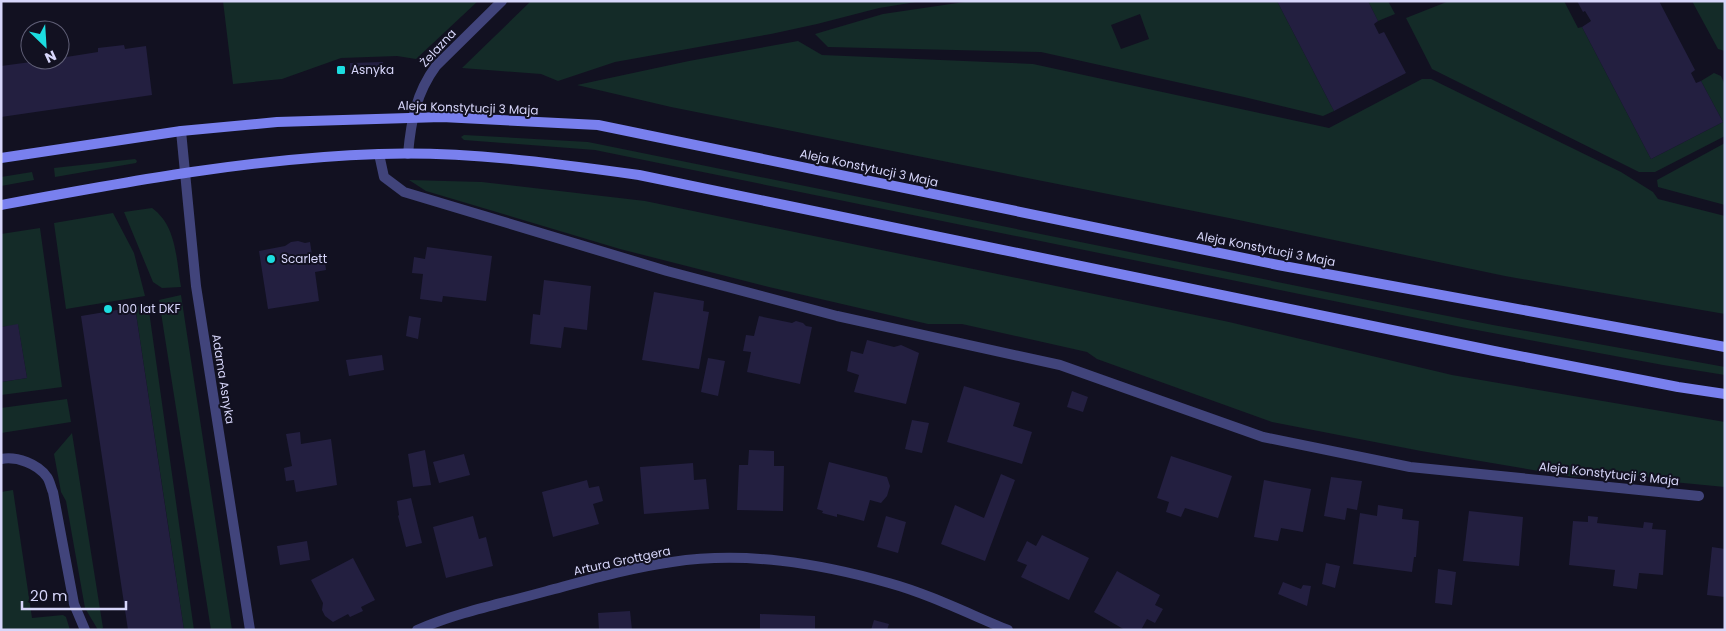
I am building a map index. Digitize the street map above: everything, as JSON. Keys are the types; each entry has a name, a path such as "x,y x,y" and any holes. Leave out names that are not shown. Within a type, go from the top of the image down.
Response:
{"main road":[{"name":"Aleja Konstytucji 3 Maja","path":"1,158 181,131 277,122 412,117 497,119 598,125 1278,265 1725,347"},
{"path":"1,205 111,185 288,160 380,154 445,154 564,165 639,175 1436,340 1678,387 1725,394"}],"street":[{"name":"Żelazna","path":"408,154 412,117 424,84 436,66 502,1"},
{"name":"Adama Asnyka","path":"181,131 196,286 250,630"},
{"name":"Aleja Konstytucji 3 Maja","path":"380,154 384,177 404,192 667,271 837,316 1060,365 1263,437 1410,467 1699,496"},
{"path":"1,459 21,460 35,467 47,477 53,492 74,604 85,630"},
{"name":"Artura Grottgera","path":"416,630 432,623 476,610 632,569 674,562 719,558 779,560 808,564 890,583 1008,630"}],"green space":[{"path":"223,1 478,1 416,59 397,56 341,58 282,79 233,84"},
{"path":"531,1 922,1 879,8 771,34 615,62 558,81 541,74 462,68"},
{"path":"971,1 1277,1 1334,111 1323,116 1041,52 828,47 815,34 883,14","holes":["1140,14 1149,39 1121,49 1111,25"]},
{"path":"1368,1 1388,1 1395,14 1378,21"},
{"path":"1449,1 1564,1 1578,28 1582,27 1651,159 1723,122 1701,81 1714,73 1721,76 1725,85 1725,136 1655,172 1639,172 1432,69 1406,18"},
{"path":"1692,1 1725,1 1725,51 1718,49"},
{"path":"798,41 822,55 1033,64 1329,128 1422,79 1431,79 1621,172 1653,192 1658,199 1725,216 1725,314 1505,276 1229,218 671,107 577,85 689,61"},
{"path":"464,135 588,142 1493,325 1725,367 1725,375 1466,328 595,150 464,140 461,137"},
{"path":"1725,143 1725,205 1658,187 1657,180"},
{"path":"135,159 136,163 55,177 54,168"},
{"path":"32,172 34,180 1,186 1,177"},
{"path":"409,180 482,182 645,201 1229,322 1452,375 1725,422 1725,487 1652,480 1649,477 1611,473 1574,477 1421,451 1272,422 1097,359 1087,352 962,324 928,324 769,287 620,249 426,191"},
{"path":"152,208 160,215 171,234 181,287 162,288 153,282 124,212"},
{"path":"113,213 134,253 145,296 66,309 54,223"},
{"path":"40,228 62,387 1,395 1,382 27,378 18,325 1,327 1,234"},
{"path":"181,295 232,630 211,630 159,300"},
{"path":"148,304 194,630 184,630 135,307"},
{"path":"67,399 71,422 1,433 1,408"},
{"path":"72,433 103,628 98,630 85,608 66,501 61,492 54,454"},
{"path":"13,490 32,618 63,615 66,617 70,630 1,630 1,492"}],"building":[{"path":"1277,1 1368,1 1378,21 1374,24 1379,34 1384,32 1406,73 1334,111"},
{"path":"1577,1 1659,1 1695,70 1691,73 1696,83 1701,81 1723,122 1651,159 1582,27 1591,21"},
{"path":"124,45 125,49 146,46 152,95 1,117 1,66 20,63 20,70 70,70 70,56 98,52 98,48"},
{"path":"383,62 383,69 350,70 350,63"},
{"path":"291,242 310,242 312,255 324,254 326,270 315,272 319,301 268,309 259,251 285,246"},
{"path":"427,247 492,256 486,301 443,296 442,302 420,299 423,274 412,273 414,257 425,259"},
{"path":"544,280 591,286 587,330 564,327 561,348 530,344 533,314 540,315"},
{"path":"654,292 704,301 703,311 709,312 699,369 642,360"},
{"path":"135,307 184,630 128,630 81,316"},
{"path":"409,316 421,318 418,339 406,336"},
{"path":"759,316 792,323 796,321 812,327 800,384 747,372 751,352 743,351 746,335 754,336"},
{"path":"18,324 27,378 1,382 1,327"},
{"path":"867,340 894,347 901,345 919,353 906,404 854,392 859,375 847,371 851,351 863,354"},
{"path":"382,355 384,370 349,376 346,360"},
{"path":"708,358 725,361 718,396 701,392"},
{"path":"964,386 1020,403 1013,426 1032,432 1022,464 947,442"},
{"path":"1072,391 1088,397 1083,412 1067,407"},
{"path":"912,420 929,423 922,453 905,449"},
{"path":"300,432 301,444 331,439 337,485 296,492 294,480 286,481 284,468 292,466 286,434"},
{"path":"425,450 431,485 413,487 408,454"},
{"path":"749,450 774,451 774,466 784,466 783,511 737,510 739,465 748,465"},
{"path":"464,454 470,475 439,483 433,462"},
{"path":"1171,456 1232,476 1218,518 1185,508 1181,517 1166,512 1169,502 1157,498"},
{"path":"829,462 887,477 890,486 887,496 881,503 870,500 864,521 837,514 837,517 822,513 823,511 817,509"},
{"path":"693,463 694,480 706,479 709,509 644,514 640,467"},
{"path":"1001,474 1015,480 985,561 941,544 955,505 984,518"},
{"path":"1331,477 1362,481 1357,510 1347,508 1345,520 1324,516"},
{"path":"587,480 589,488 599,486 603,501 593,504 599,524 553,537 542,492"},
{"path":"1264,480 1311,489 1303,532 1281,528 1278,541 1254,537"},
{"path":"411,498 422,543 406,547 398,516 397,501"},
{"path":"1378,505 1403,509 1402,519 1419,521 1416,557 1414,557 1412,572 1353,564 1360,513 1377,516"},
{"path":"1469,511 1523,517 1519,566 1463,561"},
{"path":"473,516 479,539 486,537 493,566 446,578 433,527"},
{"path":"886,516 906,522 898,553 877,547"},
{"path":"1588,516 1598,517 1597,523 1643,528 1644,522 1653,523 1652,529 1666,530 1663,575 1639,573 1637,589 1613,586 1615,570 1569,565 1573,521 1588,522"},
{"path":"1042,535 1089,558 1069,600 1021,577 1027,565 1017,561 1027,541 1036,546"},
{"path":"307,541 310,560 280,565 277,546"},
{"path":"1712,547 1725,549 1725,597 1707,595"},
{"path":"353,558 375,600 361,607 363,611 350,617 348,614 333,622 325,616 322,610 323,603 311,580"},
{"path":"1326,563 1340,566 1335,588 1322,584"},
{"path":"1438,569 1456,572 1452,605 1435,603"},
{"path":"1117,571 1160,595 1155,605 1163,609 1155,623 1147,619 1141,630 1125,630 1094,612"},
{"path":"1283,582 1301,589 1303,585 1311,586 1307,606 1278,594"},
{"path":"630,611 632,630 599,630 598,613"},
{"path":"760,614 815,616 815,630 760,630"},
{"path":"874,620 889,624 887,630 871,630"}],"place":[{"name":"Asnyka","path":"341,70"},
{"name":"Scarlett","path":"271,259"},
{"name":"100 lat DKF","path":"108,309"}]}
